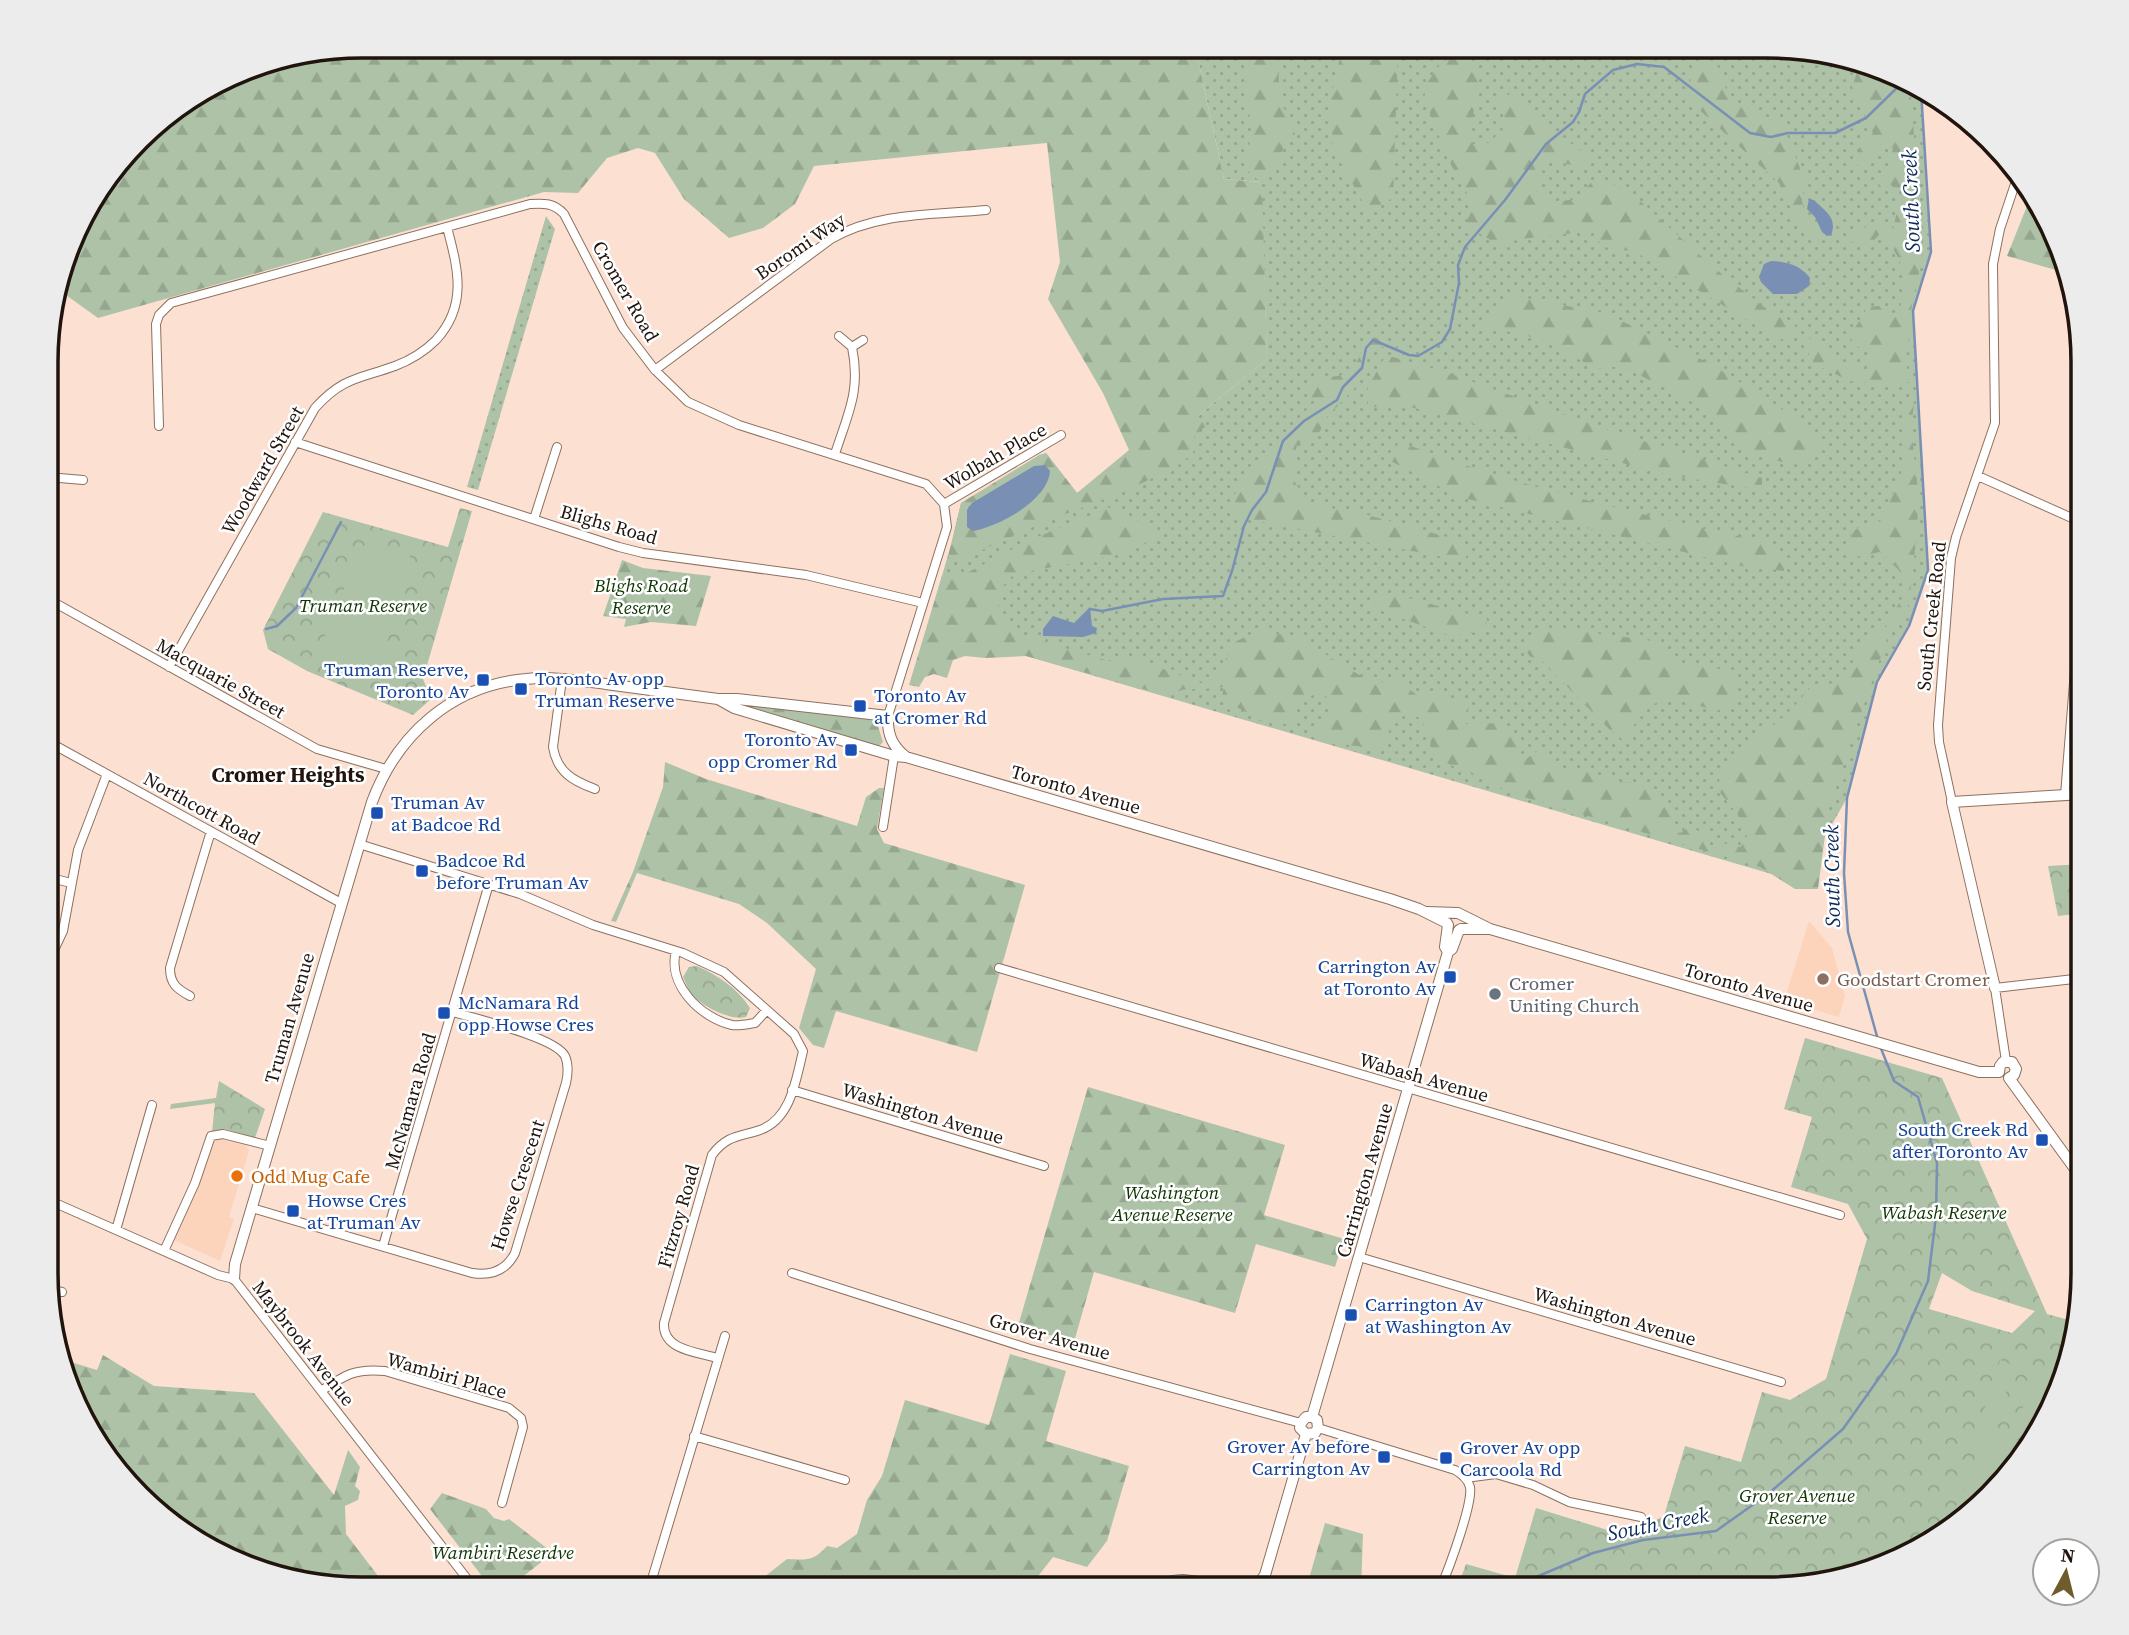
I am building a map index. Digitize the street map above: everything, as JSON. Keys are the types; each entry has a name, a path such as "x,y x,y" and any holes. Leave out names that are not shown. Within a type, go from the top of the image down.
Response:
{"street":[{"name":"South Creek Road","path":"2006,1061 1995,988 1952,802 1938,725 1951,558 1995,423 1995,248 2015,186"},
{"name":"Cromer Road","path":"159,426 156,324 159,316 171,303 530,204 546,203 564,214 623,328 655,370 688,402 714,415 926,484 944,503"},
{"name":"Boromi Way","path":"655,370 831,239 852,227 877,220 986,210"},
{"name":"Woodward Street","path":"169,667 315,408 330,391 351,379 414,358 447,328 457,305 458,280 447,227"},
{"path":"835,454 855,388 856,370 852,347 839,336"},
{"path":"852,347 863,340"},
{"name":"Wolbah Place","path":"944,503 1061,435"},
{"name":"Blighs Road","path":"295,442 643,553 806,575 923,603"},
{"path":"534,519 556,447"},
{"path":"1978,476 2071,518"},
{"path":"58,478 83,480"},
{"path":"906,757 893,745 888,730 888,716 947,527 944,503"},
{"name":"Macquarie Street","path":"58,605 317,748 386,769"},
{"path":"562,679 553,747 555,757 562,771 575,782 595,789"},
{"name":"Toronto Avenue","path":"386,769 418,727 439,709 486,687 514,680 562,679 718,699 888,716"},
{"name":"Toronto Avenue","path":"718,699 734,708 894,756 906,757 1364,892 1426,912 1447,924"},
{"path":"2065,795 2071,720"},
{"name":"Northcott Road","path":"58,747 341,903"},
{"path":"883,827 894,756"},
{"name":"Truman Avenue","path":"234,1279 235,1264 341,903 372,802 386,769"},
{"path":"58,941 63,931 78,850 107,774"},
{"path":"1952,802 2071,795"},
{"path":"190,996 174,986 170,968 211,831"},
{"path":"359,844 489,884 548,905 593,925 676,951 724,972 794,1034 803,1051 792,1090"},
{"path":"58,880 71,883"},
{"name":"McNamara Road","path":"383,1246 489,884"},
{"name":"Toronto Avenue","path":"1426,912 1452,913"},
{"path":"1452,913 1463,917 1464,925 1460,929 1452,929 1447,924 1452,913"},
{"name":"Toronto Avenue","path":"1463,917 1490,929 1888,1046 1979,1072 2004,1075"},
{"name":"Carrington Avenue","path":"1447,924 1445,947 1448,952"},
{"name":"Toronto Avenue","path":"1460,929 1490,929"},
{"name":"Carrington Avenue","path":"1312,1417 1448,952 1452,949 1460,929"},
{"path":"676,951 676,973 684,994 704,1013 733,1025 755,1023 767,1010"},
{"name":"Wabash Avenue","path":"999,968 1840,1215"},
{"path":"1995,988 2071,979"},
{"name":"Howse Crescent","path":"252,1208 483,1274 497,1272 508,1265 515,1253 562,1096 568,1065 557,1047 547,1041 453,1012"},
{"path":"2004,1075 2014,1075 2016,1066 2006,1061"},
{"path":"2004,1075 2071,1164"},
{"name":"Washington Avenue","path":"792,1090 1044,1166"},
{"name":"Fitzroy Road","path":"717,1358 670,1343 664,1333 664,1323 712,1155 727,1139 769,1125 787,1105 792,1090"},
{"path":"116,1230 152,1105"},
{"path":"164,1251 195,1183 211,1136 219,1133 270,1146"},
{"name":"Maybrook Avenue","path":"58,1205 218,1275 234,1279 466,1577"},
{"name":"Washington Avenue","path":"1359,1257 1781,1382"},
{"name":"Grover Avenue","path":"792,1273 1030,1349 1301,1423"},
{"path":"58,1291 62,1292"},
{"path":"653,1577 724,1336"},
{"name":"Wambiri Place","path":"321,1391 357,1370 384,1371 509,1408 521,1418 523,1427 502,1503"},
{"path":"1306,1417 1312,1417 1318,1423 1318,1428 1312,1435 1306,1434 1300,1428 1301,1423 1306,1417"},
{"path":"1318,1428 1455,1471 1465,1478 1470,1489 1468,1501 1446,1577"},
{"path":"1263,1577 1270,1562 1306,1434"},
{"path":"694,1436 845,1480"},
{"path":"1465,1478 1496,1474 1533,1485 1569,1502 1641,1517"}],"shaded area":[{"path":"1809,921 1832,948 1845,996 1839,1017 1784,1001"},
{"path":"220,1137 245,1143 249,1151 229,1217 234,1219 220,1261 174,1240 214,1139"}],"green space":[{"path":"1198,58 1787,58 1846,68 1884,81 1922,100 1931,252 1913,312 1928,570 1909,626 1877,682 1847,798 1799,882 927,627 961,503 1046,453 1077,493 1198,416 1267,359 1261,182 1224,179"},
{"path":"1198,58 1224,179 1260,182 1246,169 1251,133 1244,58 1278,58 1280,99 1295,134 1284,147 1275,171 1262,183 1267,359 1198,416 1206,426 1194,436 1196,446 1192,453 1178,465 1133,487 959,559 948,557 961,503 1046,453 1077,493 1129,450 1103,393 1048,299 1060,262 1047,143 814,166 795,204 763,228 729,238 684,199 655,153 638,148 607,158 578,193 544,192 98,318 66,295 68,283 81,245 98,210 133,161 161,133 210,98 264,74 322,60","holes":["1034,466 1050,471 1048,480 1030,503 1003,520 992,524 967,522 968,506"]},
{"path":"1340,58 1398,58 1393,198 1368,212 1333,148 1330,99"},
{"path":"1468,59 1475,64 1479,82 1471,127 1472,144 1489,143 1507,125 1498,100 1510,94 1589,158 1582,167 1552,161 1538,176 1537,192 1555,202 1577,199 1595,178 1627,189 1713,267 1764,307 1796,324 1787,337 1780,340 1632,250 1616,251 1601,245 1592,231 1519,239 1501,246 1466,226 1471,201 1450,163 1424,99 1427,83 1442,62"},
{"path":"1709,60 1721,71 1728,98 1783,125 1805,181 1802,201 1806,218 1828,242 1802,232 1779,183 1690,101 1689,88 1694,72"},
{"path":"1857,72 1911,94 1923,255 1912,304 1906,361 1914,404 1911,427 1919,499 1907,613 1887,639 1829,804 1818,889 1795,889 1760,867 1514,794 1438,759 1424,729 1423,718 1393,712 1385,749 1329,743 1316,732 1331,707 1323,690 1309,697 1297,708 1295,725 1258,721 1222,697 1224,687 1158,693 1026,656 965,656 953,660 947,678 934,674 925,677 919,687 909,685 942,576 961,576 1030,540 1116,505 1125,516 1157,527 1158,534 1127,555 1014,574 1001,588 998,609 1001,619 1019,635 1109,661 1134,658 1204,684 1221,674 1231,644 1257,631 1297,637 1374,684 1395,678 1418,696 1437,692 1469,706 1465,724 1501,723 1521,740 1513,755 1522,762 1540,749 1559,763 1559,771 1566,775 1572,767 1585,769 1592,775 1610,780 1640,784 1676,817 1673,830 1680,833 1691,827 1708,836 1709,846 1723,843 1741,847 1750,830 1718,790 1720,775 1755,740 1788,713 1810,688 1846,680 1859,647 1885,628 1907,589 1903,574 1880,552 1851,558 1843,549 1857,529 1881,521 1901,475 1905,410 1910,398 1909,382 1893,386 1850,381 1814,364 1806,348 1807,337 1838,361 1867,370 1870,353 1854,345 1850,336 1868,307 1879,306 1886,313 1899,314 1902,271 1900,262 1889,244 1880,234 1868,246 1850,242 1850,236 1867,226 1881,222 1893,229 1902,191 1891,185 1879,186 1889,166 1893,148 1881,144 1861,171 1856,162 1859,148 1873,133 1852,87"},
{"path":"2028,205 2040,227 2057,270 2007,256"},
{"path":"546,216 555,229 478,490 467,487"},
{"path":"1515,296 1605,313 1711,364 1802,422 1820,441 1821,449 1803,465 1752,453 1694,403 1622,366 1597,369 1540,339 1484,326"},
{"path":"1370,336 1400,345 1392,349 1377,346 1368,354 1354,389 1327,417 1315,441 1297,444 1292,477 1308,504 1364,514 1458,540 1468,553 1464,561 1231,516 1228,507 1249,467 1262,459 1282,437 1303,420 1306,410 1315,402 1308,396 1313,384 1308,381 1319,377 1340,376 1351,370"},
{"path":"1386,355 1445,372 1611,431 1762,478 1762,490 1668,475 1399,404 1368,408 1368,387"},
{"path":"1400,442 1536,487 1769,543 1783,554 1784,571 1741,566 1460,497 1385,458"},
{"name":"Truman Reserve","path":"460,508 472,511 423,679 431,699 413,715 307,671 268,649 263,630 323,512 448,547"},
{"path":"368,543 410,556 413,566 376,675 367,681 318,663 316,657 361,548"},
{"name":"Blighs Road Reserve","path":"622,560 643,568 711,576 696,626 651,622 624,627 626,619 603,616"},
{"path":"1376,594 1397,595 1487,619 1485,631 1450,636 1374,608"},
{"path":"1553,628 1648,640 1682,663 1725,670 1736,681 1737,696 1733,704 1716,711 1683,701 1662,700 1645,712 1623,740 1539,658 1531,657 1525,651 1524,644 1537,633"},
{"path":"732,702 871,718 877,723 883,742 878,747"},
{"path":"665,762 706,779 857,826 866,797 879,788 884,788 877,829 884,843 1025,885 977,1052 836,1011 824,1048 813,1045 799,1028 816,969 767,923 739,904 637,873 616,922 611,921 633,872 663,787"},
{"path":"2071,865 2071,914 2058,916 2048,866"},
{"path":"697,966 720,978 739,994 750,1008 746,1017 719,1013 692,995 683,977 689,967"},
{"path":"1805,1038 1942,1078 2047,1314 2068,1320 2055,1371 2031,1425 1996,1474 1968,1502 1919,1537 1884,1554 1846,1567 1787,1577 1515,1577 1536,1508 1627,1536 1664,1516 1685,1446 1741,1462 1762,1392 1790,1400 1826,1379 1867,1239 1848,1204 1791,1187 1812,1117 1784,1109","holes":["1942,1273 1972,1291 2035,1311 2012,1333 1929,1309"]},
{"path":"219,1081 265,1109 255,1138 224,1129 212,1132 215,1103 170,1109 171,1104 216,1098"},
{"name":"Washington Avenue Reserve","path":"1088,1087 1285,1145 1264,1215 1344,1239 1335,1267 1256,1244 1235,1313 1094,1272 1074,1342 1018,1326"},
{"path":"1010,1354 1066,1371 1046,1441 1129,1466 1107,1541 1087,1567 1053,1557 1037,1577 764,1577 787,1559 810,1558 827,1546 837,1548 857,1534 867,1500 882,1476 905,1400 989,1425"},
{"path":"103,1355 154,1386 254,1393 334,1495 348,1450 360,1467 355,1486 360,1491 358,1500 345,1506 346,1534 379,1577 322,1575 283,1567 227,1546 193,1526 161,1502 133,1474 98,1425 71,1362 97,1370"},
{"path":"2000,1360 2015,1366 1998,1416 1984,1411"},
{"path":"2040,1365 2055,1371 2030,1427 2017,1422"},
{"path":"1984,1429 2022,1440 1996,1474 1956,1511"},
{"name":"Wambiri Reserdve","path":"442,1493 486,1509 494,1518 504,1521 509,1519 553,1553 522,1577 483,1577 430,1509"},
{"path":"1325,1523 1363,1534 1361,1577 1309,1577"},
{"path":"1466,1564 1512,1577 1461,1577"}],"water":[{"path":"1809,199 1814,200 1832,219 1831,235 1827,236 1822,232 1815,217 1807,209"},
{"path":"1771,261 1788,263 1802,270 1810,278 1809,286 1797,294 1773,294 1759,277 1764,264"},
{"path":"1045,465 1050,471 1047,482 1041,492 1021,510 984,528 973,531 967,527 967,510 972,503 1034,466"},
{"path":"1090,607 1092,626 1097,628 1096,633 1083,637 1043,636 1043,629 1053,616 1074,623"}],"waterway":[{"path":"1090,609 1102,611 1163,599 1223,596 1244,526 1266,492 1283,441 1304,421 1337,400 1343,387 1362,368 1366,348 1373,340 1418,356 1442,342 1450,329 1459,283 1458,265 1465,247 1505,200 1546,144 1573,122 1585,94 1613,70 1637,64 1664,67 1750,133 1771,137 1788,133 1835,133 1866,118 1898,87"},
{"name":"South Creek","path":"1878,1040 1848,932 1844,873 1847,798 1877,682 1909,626 1928,570 1913,311 1931,252 1922,100"},
{"path":"266,629 277,626 296,608 341,522"},
{"name":"South Creek","path":"1536,1577 1593,1553 1643,1540 1716,1531 1768,1494 1843,1429 1896,1354 1928,1281 1936,1216 1937,1163 1918,1097 1894,1081 1880,1046"}],"place":[{"name":"Truman Reserve, Toronto Av","path":"483,680"},
{"name":"Toronto Av opp Truman Reserve","path":"521,689"},
{"name":"Toronto Av at Cromer Rd","path":"860,706"},
{"name":"Toronto Av opp Cromer Rd","path":"851,750"},
{"name":"Truman Av at Badcoe Rd","path":"377,813"},
{"name":"Badcoe Rd before Truman Av","path":"422,871"},
{"name":"Carrington Av at Toronto Av","path":"1450,977"},
{"name":"Goodstart Cromer","path":"1823,979"},
{"name":"Cromer Uniting Church","path":"1495,994"},
{"name":"McNamara Rd opp Howse Cres","path":"444,1013"},
{"name":"South Creek Rd after Toronto Av","path":"2042,1140"},
{"name":"Odd Mug Cafe","path":"237,1176"},
{"name":"Howse Cres at Truman Av","path":"293,1211"},
{"name":"Carrington Av at Washington Av","path":"1351,1315"},
{"name":"Grover Av before Carrington Av","path":"1384,1457"},
{"name":"Grover Av opp Carcoola Rd","path":"1446,1458"}],"district":[{"name":"Cromer Heights","path":"288,775"}],"park label":[{"name":"Wabash Reserve","path":"1944,1212"},
{"name":"Grover Avenue Reserve","path":"1797,1506"}]}
